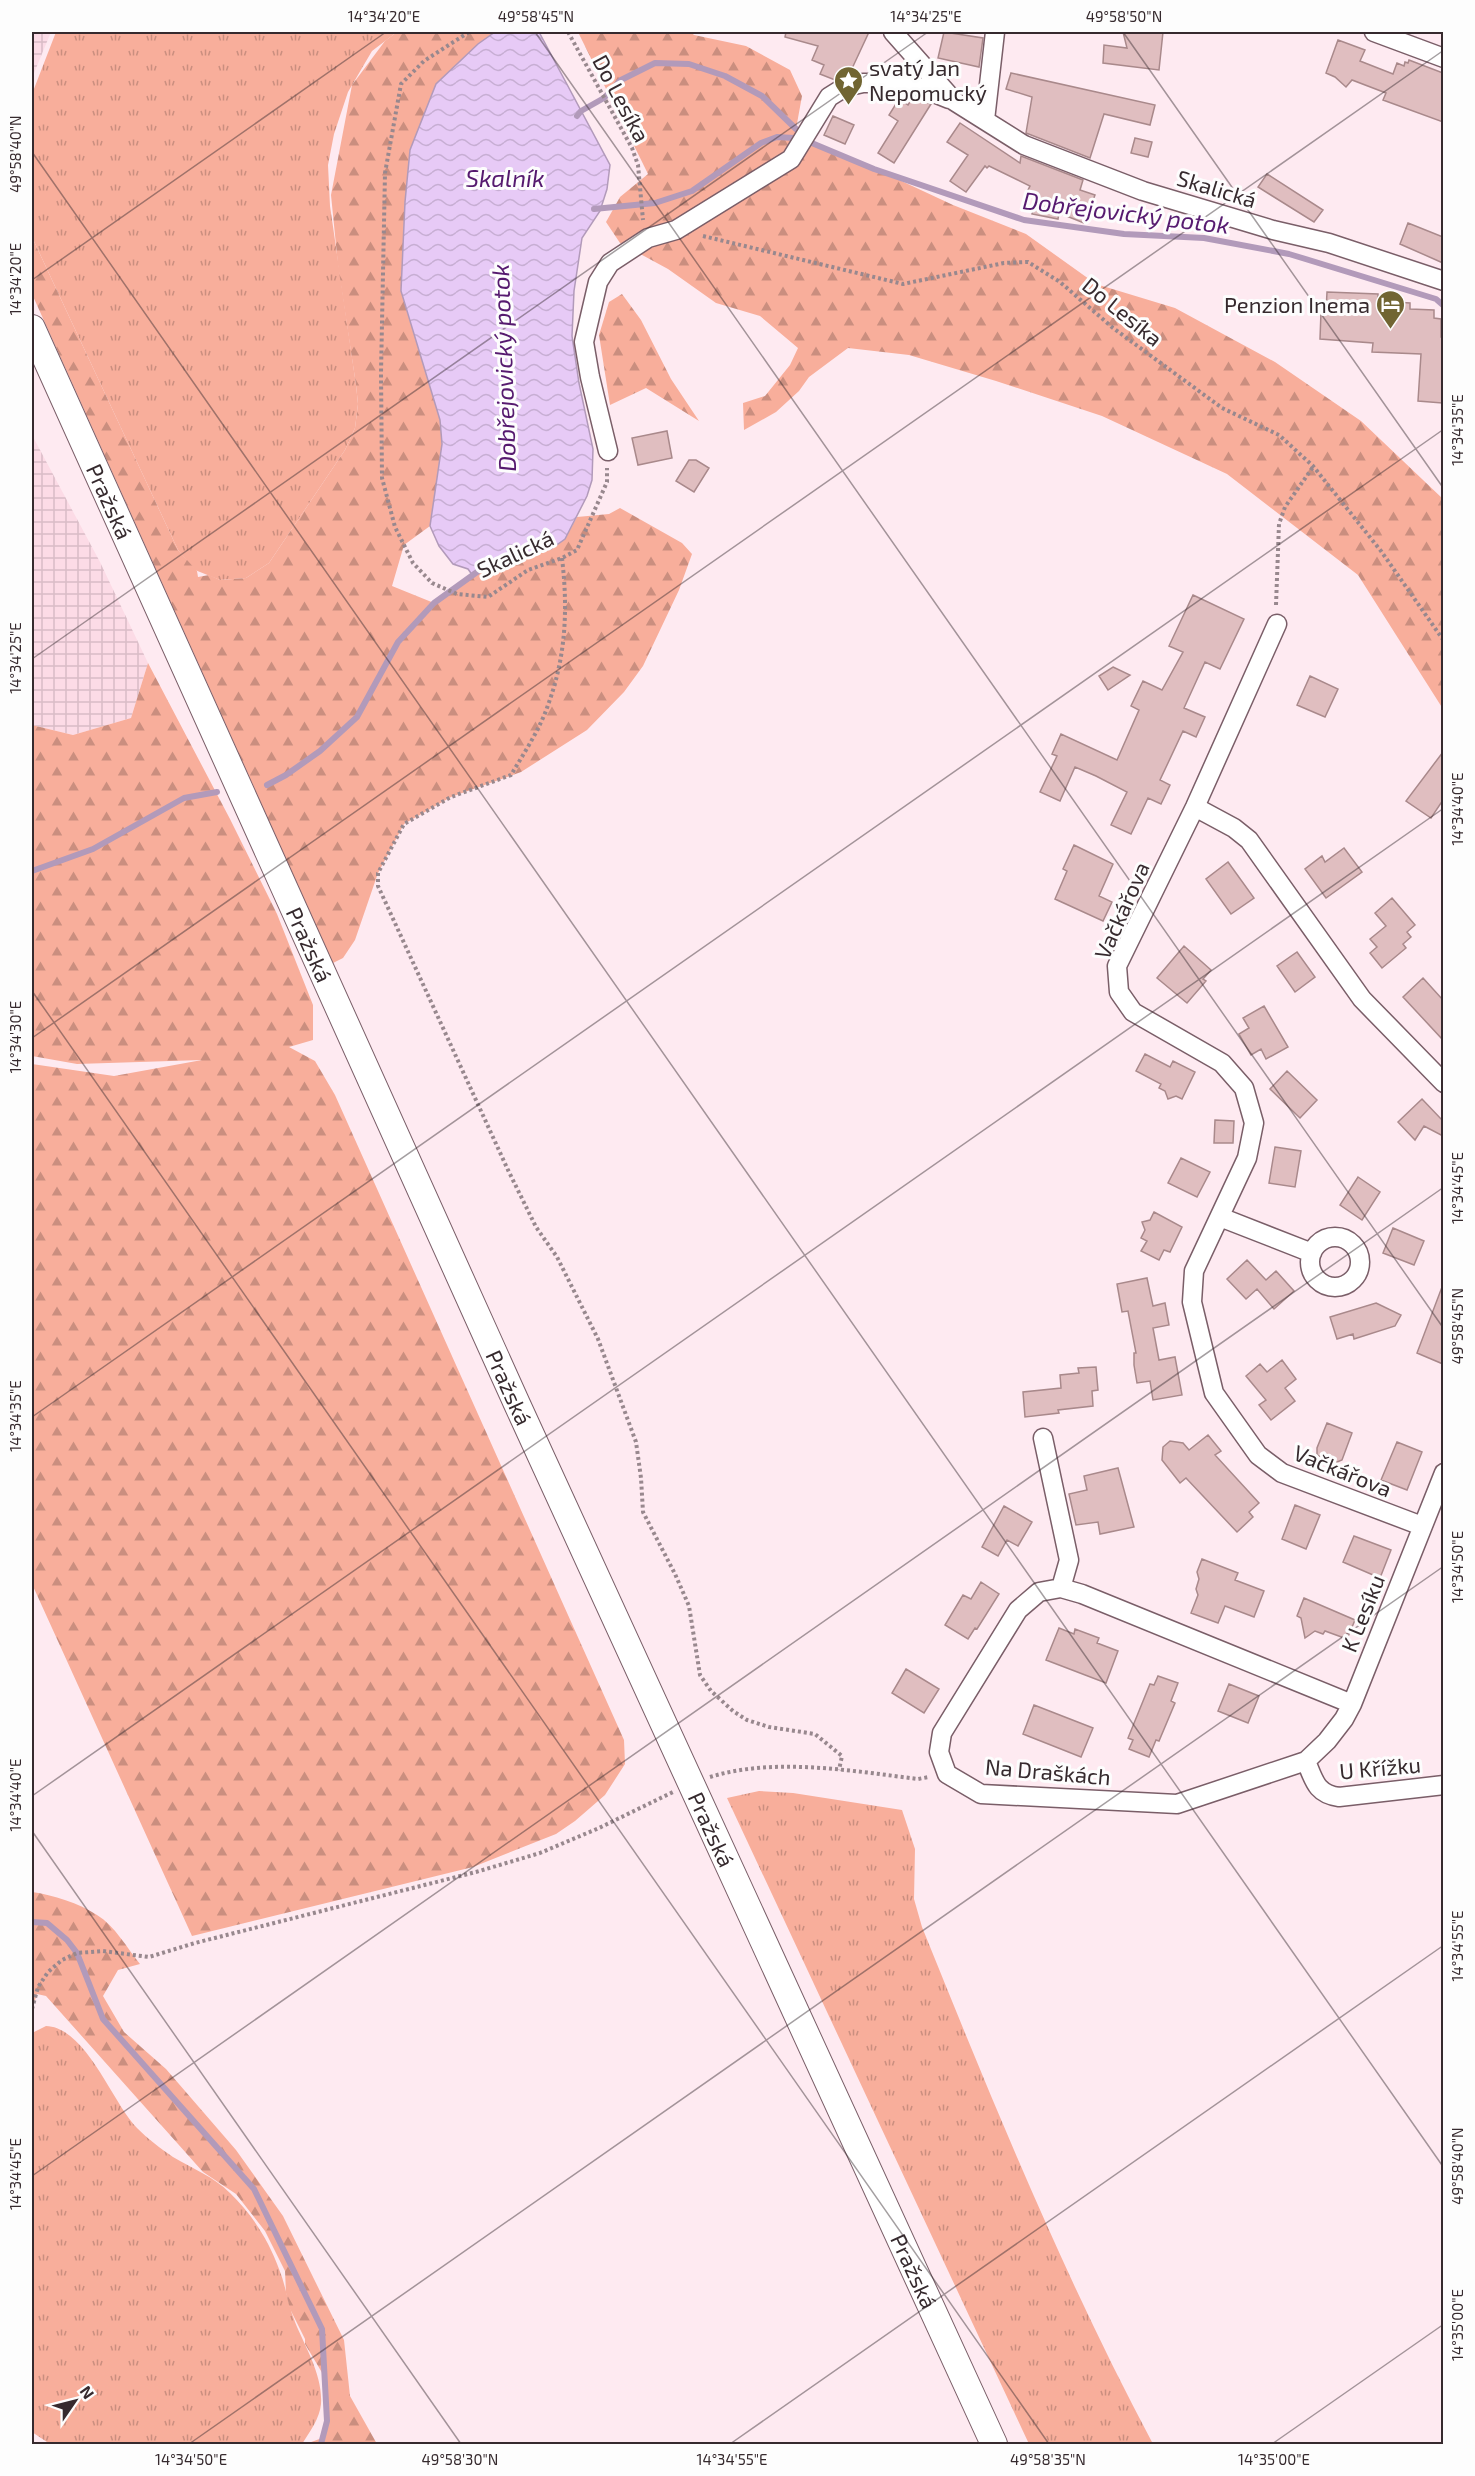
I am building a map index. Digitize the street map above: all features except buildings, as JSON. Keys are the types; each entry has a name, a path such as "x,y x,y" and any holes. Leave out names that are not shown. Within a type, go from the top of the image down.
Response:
{"main road":[{"name":"Pražská","path":"32,328 497,1360 994,2445"}],"street":[{"name":"Skalická","path":"893,32 954,101"},
{"path":"985,120 995,32"},
{"path":"1374,32 1443,58"},
{"name":"Skalická","path":"608,451 584,342 598,282 610,263 648,238 676,230 791,159 829,97 845,87 863,83 909,83 954,101 1024,145 1143,191 1273,230 1329,243 1443,281"},
{"name":"Vačkářova","path":"1277,624 1195,807 1117,966 1119,992 1133,1012 1222,1063 1244,1088 1254,1123 1247,1158 1194,1271 1192,1302 1214,1394 1258,1455 1282,1473 1422,1526"},
{"path":"1195,807 1234,828 1249,840 1362,999 1443,1083"},
{"path":"1220,1217 1312,1253"},
{"path":"1043,1438 1069,1560 1061,1588"},
{"name":"K Lesíku","path":"1306,1761 1327,1741 1352,1704 1443,1473"},
{"path":"947,1774 939,1752 942,1733 1018,1610 1039,1592 1061,1588 1082,1594 1352,1704"},
{"name":"Na Draškách","path":"947,1774 981,1794 1177,1803 1202,1797 1306,1761"},
{"name":"U Křížku","path":"1306,1761 1316,1784 1328,1796 1339,1797 1443,1785"}],"path":[{"name":"Skalická","path":"469,32 424,61 401,84 385,174 381,373 382,478 395,527 413,563 432,583 457,594 488,597 528,570 577,550 607,482 608,451"},
{"name":"Do Lesíka","path":"568,32 632,148 638,165 643,218"},
{"name":"Do Lesíka","path":"676,230 903,284 1004,263 1028,262 1060,282 1113,328 1222,408 1279,435 1313,466 1381,550 1443,641"},
{"path":"1277,624 1279,524 1285,507 1313,466"},
{"path":"562,558 566,608 563,654 548,707 511,776 451,797 404,824 378,873 378,886 513,1180 536,1227 556,1257 598,1339 636,1442 643,1512 689,1606 700,1675 711,1691 747,1720 815,1734 842,1756 839,1770"},
{"path":"32,2008 38,1987 48,1972 62,1960 77,1953 103,1951 149,1957 195,1943 476,1872 540,1853 599,1828 691,1783 730,1771 766,1768 839,1770 918,1779 947,1774"}],"shaded area":[{"path":"32,32 51,32 32,78"},
{"path":"32,435 100,562 148,663 131,718 73,735 32,725"}],"green space":[{"path":"56,32 397,32 372,51 348,92 334,134 328,165 330,206 358,404 355,428 345,450 269,563 246,578 220,580 195,570 178,550 32,237 32,94"},
{"path":"397,32 495,32 478,44 418,133 410,150 401,291 440,420 442,444 430,526 404,545 392,586 434,603 473,576 518,554 551,549 565,539 577,517 609,514 620,508 682,543 692,554 679,590 643,666 624,692 587,730 521,772 451,797 404,824 378,873 355,940 343,958 333,963 32,294 32,237 178,550 197,571 198,577 209,575 220,580 246,578 269,563 345,450 355,428 358,404 338,265 331,195 352,85 385,41"},
{"path":"578,32 691,32 694,35 746,46 790,70 802,96 794,140 850,157 953,205 1026,234 1096,284 1175,308 1275,362 1361,421 1443,499 1443,709 1358,575 1227,474 1102,416 909,355 848,348 809,377 799,391 776,412 744,430 743,403 765,396 790,365 798,348 760,316 716,303 668,269 620,243 606,222 620,197 648,174"},
{"path":"622,294 641,320 671,379 699,421 646,388 610,405 599,335 609,302"},
{"path":"148,663 277,914 313,1005 313,1040 289,1047 315,1061 335,1095 624,1740 625,1764 605,1795 556,1834 473,1867 192,1936 32,1584 32,1064 114,1076 202,1060 77,1064 32,1056 32,725 73,735 131,718"},
{"path":"759,1791 793,1793 902,1810 915,1849 914,1899 922,1927 1031,2189 1089,2318 1153,2444 1029,2444 727,1798"},
{"path":"32,1892 66,1900 97,1915 115,1931 140,1964 118,1970 103,1996 124,2032 166,2069 236,2150 283,2216 344,2340 350,2396 377,2444 306,2444 322,2438 328,2418 324,2376 305,2344 305,2339 290,2309 286,2293 285,2271 265,2231 236,2194 203,2172 46,1996 37,1994 32,2009"},
{"path":"46,2026 60,2030 74,2039 86,2052 128,2117 141,2132 173,2157 210,2177 223,2187 246,2210 259,2228 275,2259 293,2316 319,2382 321,2404 319,2415 302,2444 50,2444 32,2432 32,2033"}],"water":[{"name":"Skalník","path":"495,32 539,32 610,165 607,189 600,211 582,238 574,291 572,336 593,449 592,480 587,496 565,539 551,549 518,554 473,576 468,569 453,564 439,546 430,526 442,444 440,420 401,291 410,150 436,84 478,44"}],"waterway":[{"name":"Dobřejovický potok","path":"577,116 581,111 604,98 621,80 655,63 689,64 725,76 762,96 796,129"},
{"path":"594,209 655,203 692,191 761,143 777,137 794,138"},
{"name":"Dobřejovický potok","path":"807,141 874,169 1024,220 1124,234 1204,238 1289,254 1436,299 1444,306"},
{"name":"Dobřejovický potok","path":"267,785 286,775 320,751 357,717 398,642 434,603 477,572"},
{"name":"Dobřejovický potok","path":"32,871 93,849 184,798 217,792"},
{"path":"32,1922 47,1923 67,1940 77,1953 103,2019 254,2189 322,2329 327,2421 321,2444"}],"place":[{"name":"svatý Jan Nepomucký","path":"848,106"},
{"name":"Penzion Inema","path":"1391,330"}]}
